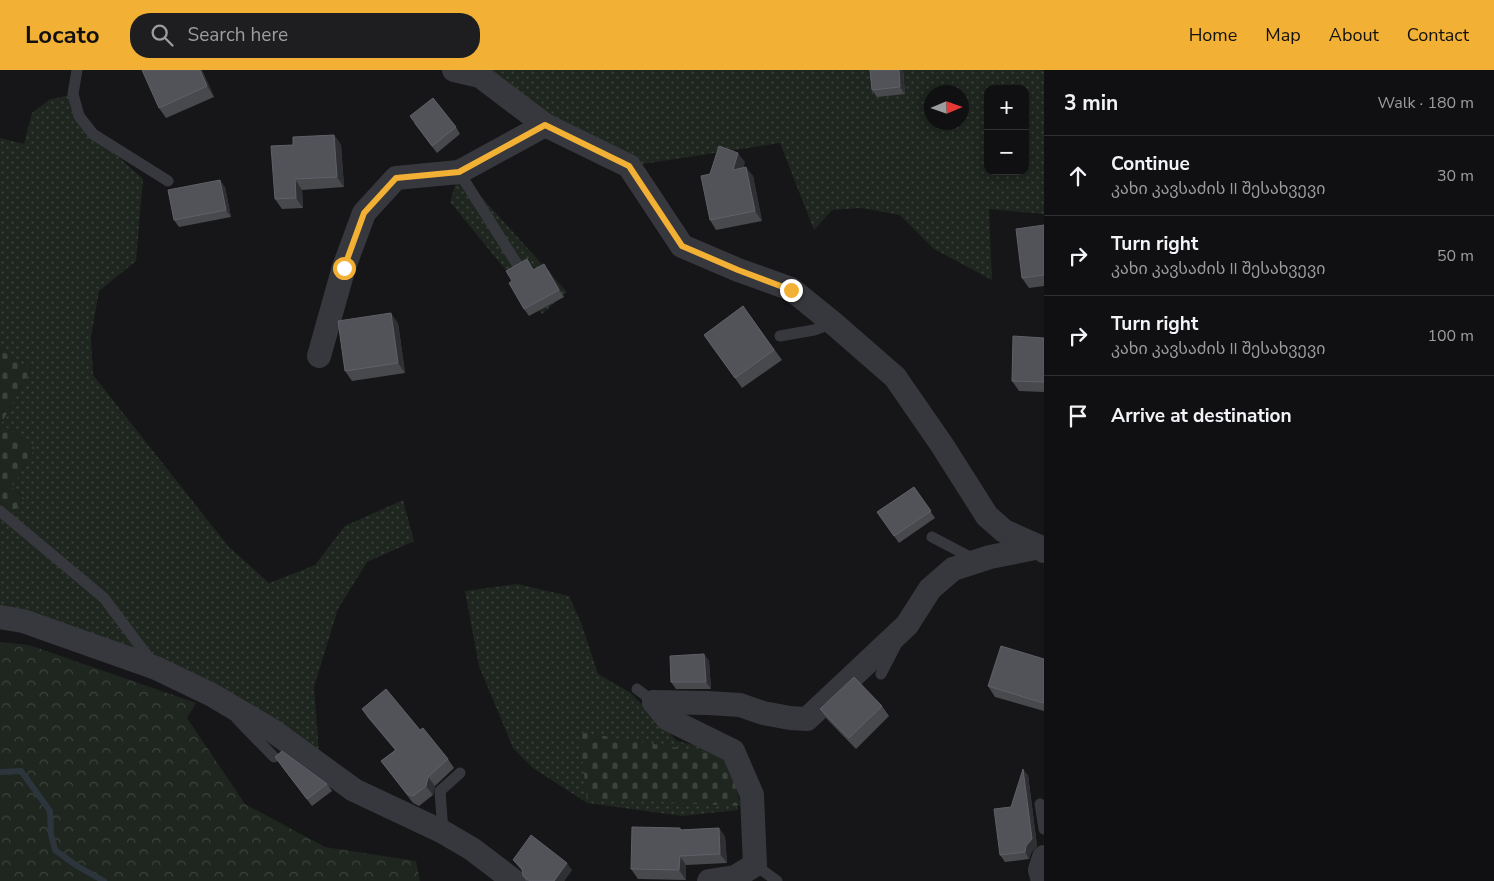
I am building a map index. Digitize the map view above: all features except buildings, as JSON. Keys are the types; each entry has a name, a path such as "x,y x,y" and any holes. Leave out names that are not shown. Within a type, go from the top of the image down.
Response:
{"street":[{"path":"454,70 491,73 545,125 629,166 682,246 791,290 833,323 895,377 942,445 987,516 1004,531 1042,549"},
{"path":"319,356 344,268 364,213 396,178 459,172 545,125"},
{"path":"709,881 735,877 756,865 752,795 733,751 668,719 646,696 740,706 763,713 807,719 907,626 930,589 953,569 978,561 1042,549"},
{"path":"0,617 23,621 156,668 212,695 273,731 354,790 443,832 472,849 514,881"},
{"path":"1043,881 1040,870 1044,857"}],"lane":[{"path":"77,70 73,94 79,116 93,134 168,181"},
{"path":"459,172 516,264"},
{"path":"780,336 814,330 833,323"},
{"path":"0,511 104,598 156,668"},
{"path":"932,537 978,561"},
{"path":"881,674 907,626"},
{"path":"212,695 274,757"},
{"path":"443,832 440,792 460,772"},
{"path":"1040,804 1044,830"},
{"path":"756,865 777,881"}],"green space":[{"path":"454,70 1044,70 1044,214 989,209 992,280 934,249 900,215 861,208 832,210 814,230 780,143 629,166"},
{"path":"73,94 93,134 143,179 136,261 99,291 91,337 93,375 228,546 269,583 315,565 345,526 403,500 414,541 367,562 338,609 314,687 320,765 241,712 0,617 0,516 8,518 25,498 12,487 35,448 1,424 31,369 0,350 0,138 24,144 32,113 49,100"},
{"path":"459,172 567,292 542,314 450,202"},
{"path":"0,350 31,369 1,424 35,448 12,487 25,499 8,518 0,516"},
{"path":"517,584 569,596 582,625 598,674 631,693 677,741 724,752 738,810 682,816 587,803 533,768 513,748 479,666 465,591"},
{"path":"0,642 29,645 196,703 187,718 245,804 325,847 416,861 420,881 0,881"},
{"path":"579,732 728,756 741,806 587,798"}],"waterway":[{"path":"0,772 21,771 50,811 51,834 55,850 77,866 104,881"}],"route":[{"path":"344,268 364,213 396,178 459,172 545,125 629,166 682,246 791,290"}]}
